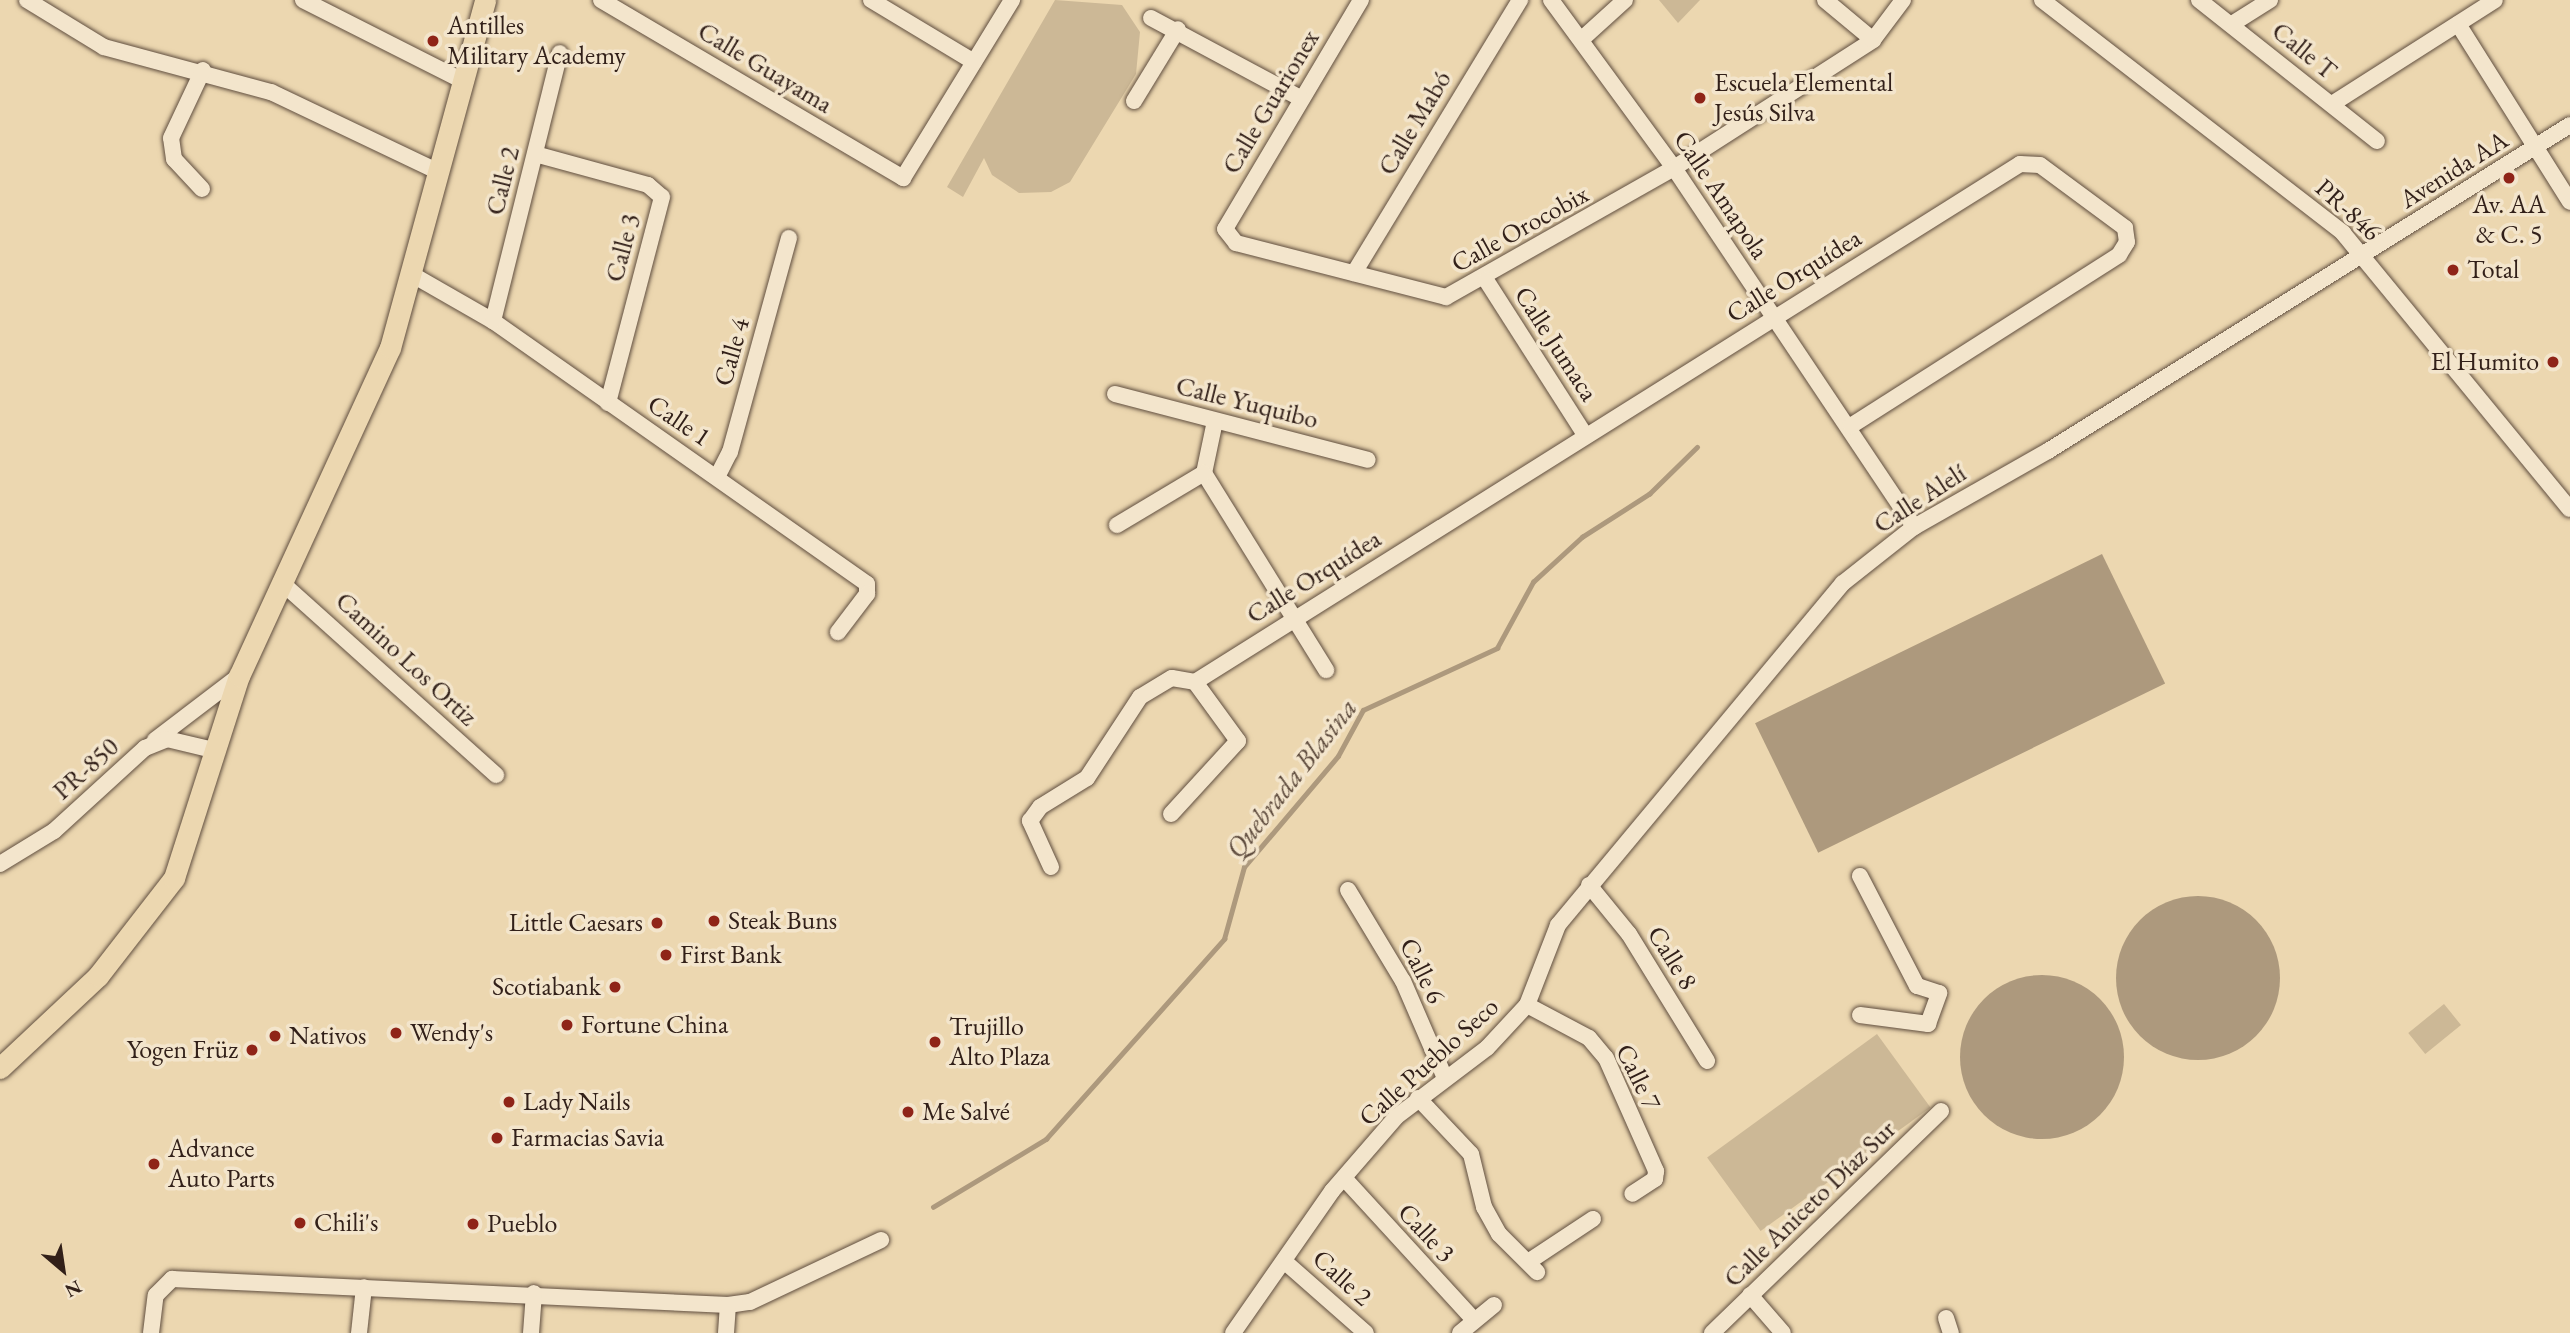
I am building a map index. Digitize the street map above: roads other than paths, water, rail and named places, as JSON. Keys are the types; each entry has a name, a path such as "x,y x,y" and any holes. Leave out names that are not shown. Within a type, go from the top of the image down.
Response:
{"main road":[{"path":"0,1068 98,976 174,878 239,676 390,348 465,82 485,0"}],"street":[{"path":"27,0 104,47 203,70 271,92 439,172"},
{"path":"303,0 465,82"},
{"name":"Calle Guayama","path":"601,0 903,178 974,62"},
{"path":"871,0 974,62 1012,0"},
{"name":"Calle Guarionex","path":"1226,229 1300,98 1361,0"},
{"name":"Calle Mabó","path":"1354,273 1520,0"},
{"name":"Calle Amapola","path":"1551,0 1583,39 1674,168 1851,426 1914,527"},
{"path":"1583,39 1625,0"},
{"path":"1825,0 1873,40 1903,0"},
{"name":"PR-846","path":"2042,0 2178,99 2364,256 2570,509"},
{"name":"Calle T","path":"2199,0 2377,141"},
{"path":"2232,24 2270,0"},
{"path":"2332,104 2495,0"},
{"path":"1151,18 1178,29 1300,98"},
{"path":"2458,24 2570,202"},
{"path":"1134,101 1178,29"},
{"name":"Calle Orocobix","path":"1226,229 1236,243 1446,297 1486,280 1674,168 1873,40"},
{"name":"Calle 2","path":"493,321 560,52"},
{"path":"202,189 174,159 171,138 203,70"},
{"name":"Avenida AA","path":"2364,256 2570,125"},
{"name":"Calle 3","path":"535,154 648,185 662,197 608,403"},
{"name":"Calle Orquídea","path":"1195,682 2020,164 2040,166 2125,228 2127,242 2119,255 1851,426"},
{"name":"Calle 4","path":"717,477 730,452 789,238"},
{"name":"Calle Alelí","path":"1589,885 1843,583 1914,527 2364,256"},
{"name":"Calle 1","path":"411,274 493,321 867,584 867,594 838,632"},
{"name":"Calle Jumaca","path":"1486,280 1585,435"},
{"name":"Calle Yuquibo","path":"1115,394 1368,460"},
{"path":"1215,421 1204,473 1292,620 1326,670"},
{"path":"1117,525 1204,473"},
{"name":"Camino Los Ortiz","path":"281,582 496,775"},
{"path":"145,748 239,676"},
{"path":"1051,867 1030,821 1040,807 1087,778 1140,696 1172,678 1195,682 1238,741 1171,814"},
{"name":"PR-850","path":"0,864 54,831 145,748 167,739 213,750"},
{"path":"1860,876 1917,986 1939,993 1928,1024 1860,1015"},
{"name":"Calle Pueblo Seco","path":"1233,1333 1344,1178 1418,1098 1487,1048 1527,1005 1558,925 1589,885"},
{"name":"Calle 8","path":"1589,885 1629,934 1707,1061"},
{"name":"Calle 6","path":"1348,890 1403,981 1445,1078"},
{"name":"Calle 7","path":"1527,1005 1589,1038 1606,1058 1656,1171 1655,1179 1632,1194"},
{"path":"1418,1098 1471,1154 1484,1207 1499,1234 1533,1267 1593,1219"},
{"name":"Calle Aniceto Díaz Sur","path":"1712,1333 1941,1111"},
{"name":"Calle 3","path":"1344,1178 1474,1320"},
{"path":"151,1333 156,1295 172,1279 534,1293 727,1305 750,1302 881,1240"},
{"name":"Calle 2","path":"1284,1261 1366,1333"},
{"path":"359,1333 364,1287"},
{"path":"531,1333 534,1293"},
{"path":"1750,1295 1783,1333"},
{"path":"726,1333 727,1305"},
{"path":"1460,1333 1494,1305"}],"waterway":[{"name":"Quebrada Blasina","path":"933,1207 1046,1139 1224,939 1244,867 1338,756 1363,710 1497,648 1533,582 1582,537 1649,494 1697,447"}],"place":[{"name":"Antilles Military Academy","path":"433,41"},
{"name":"Escuela Elemental Jesús Silva","path":"1700,98"},
{"name":"Av. AA & C. 5","path":"2509,178"},
{"name":"Total","path":"2453,270"},
{"name":"El Humito","path":"2553,362"},
{"name":"Steak Buns","path":"714,921"},
{"name":"Little Caesars","path":"657,923"},
{"name":"First Bank","path":"666,955"},
{"name":"Scotiabank","path":"615,987"},
{"name":"Fortune China","path":"567,1025"},
{"name":"Wendy's","path":"396,1033"},
{"name":"Nativos","path":"275,1036"},
{"name":"Trujillo Alto Plaza","path":"935,1042"},
{"name":"Yogen Früz","path":"252,1050"},
{"name":"Lady Nails","path":"509,1102"},
{"name":"Me Salvé","path":"908,1112"},
{"name":"Farmacias Savia","path":"497,1138"},
{"name":"Advance Auto Parts","path":"154,1164"},
{"name":"Chili's","path":"300,1223"},
{"name":"Pueblo","path":"473,1224"}]}
